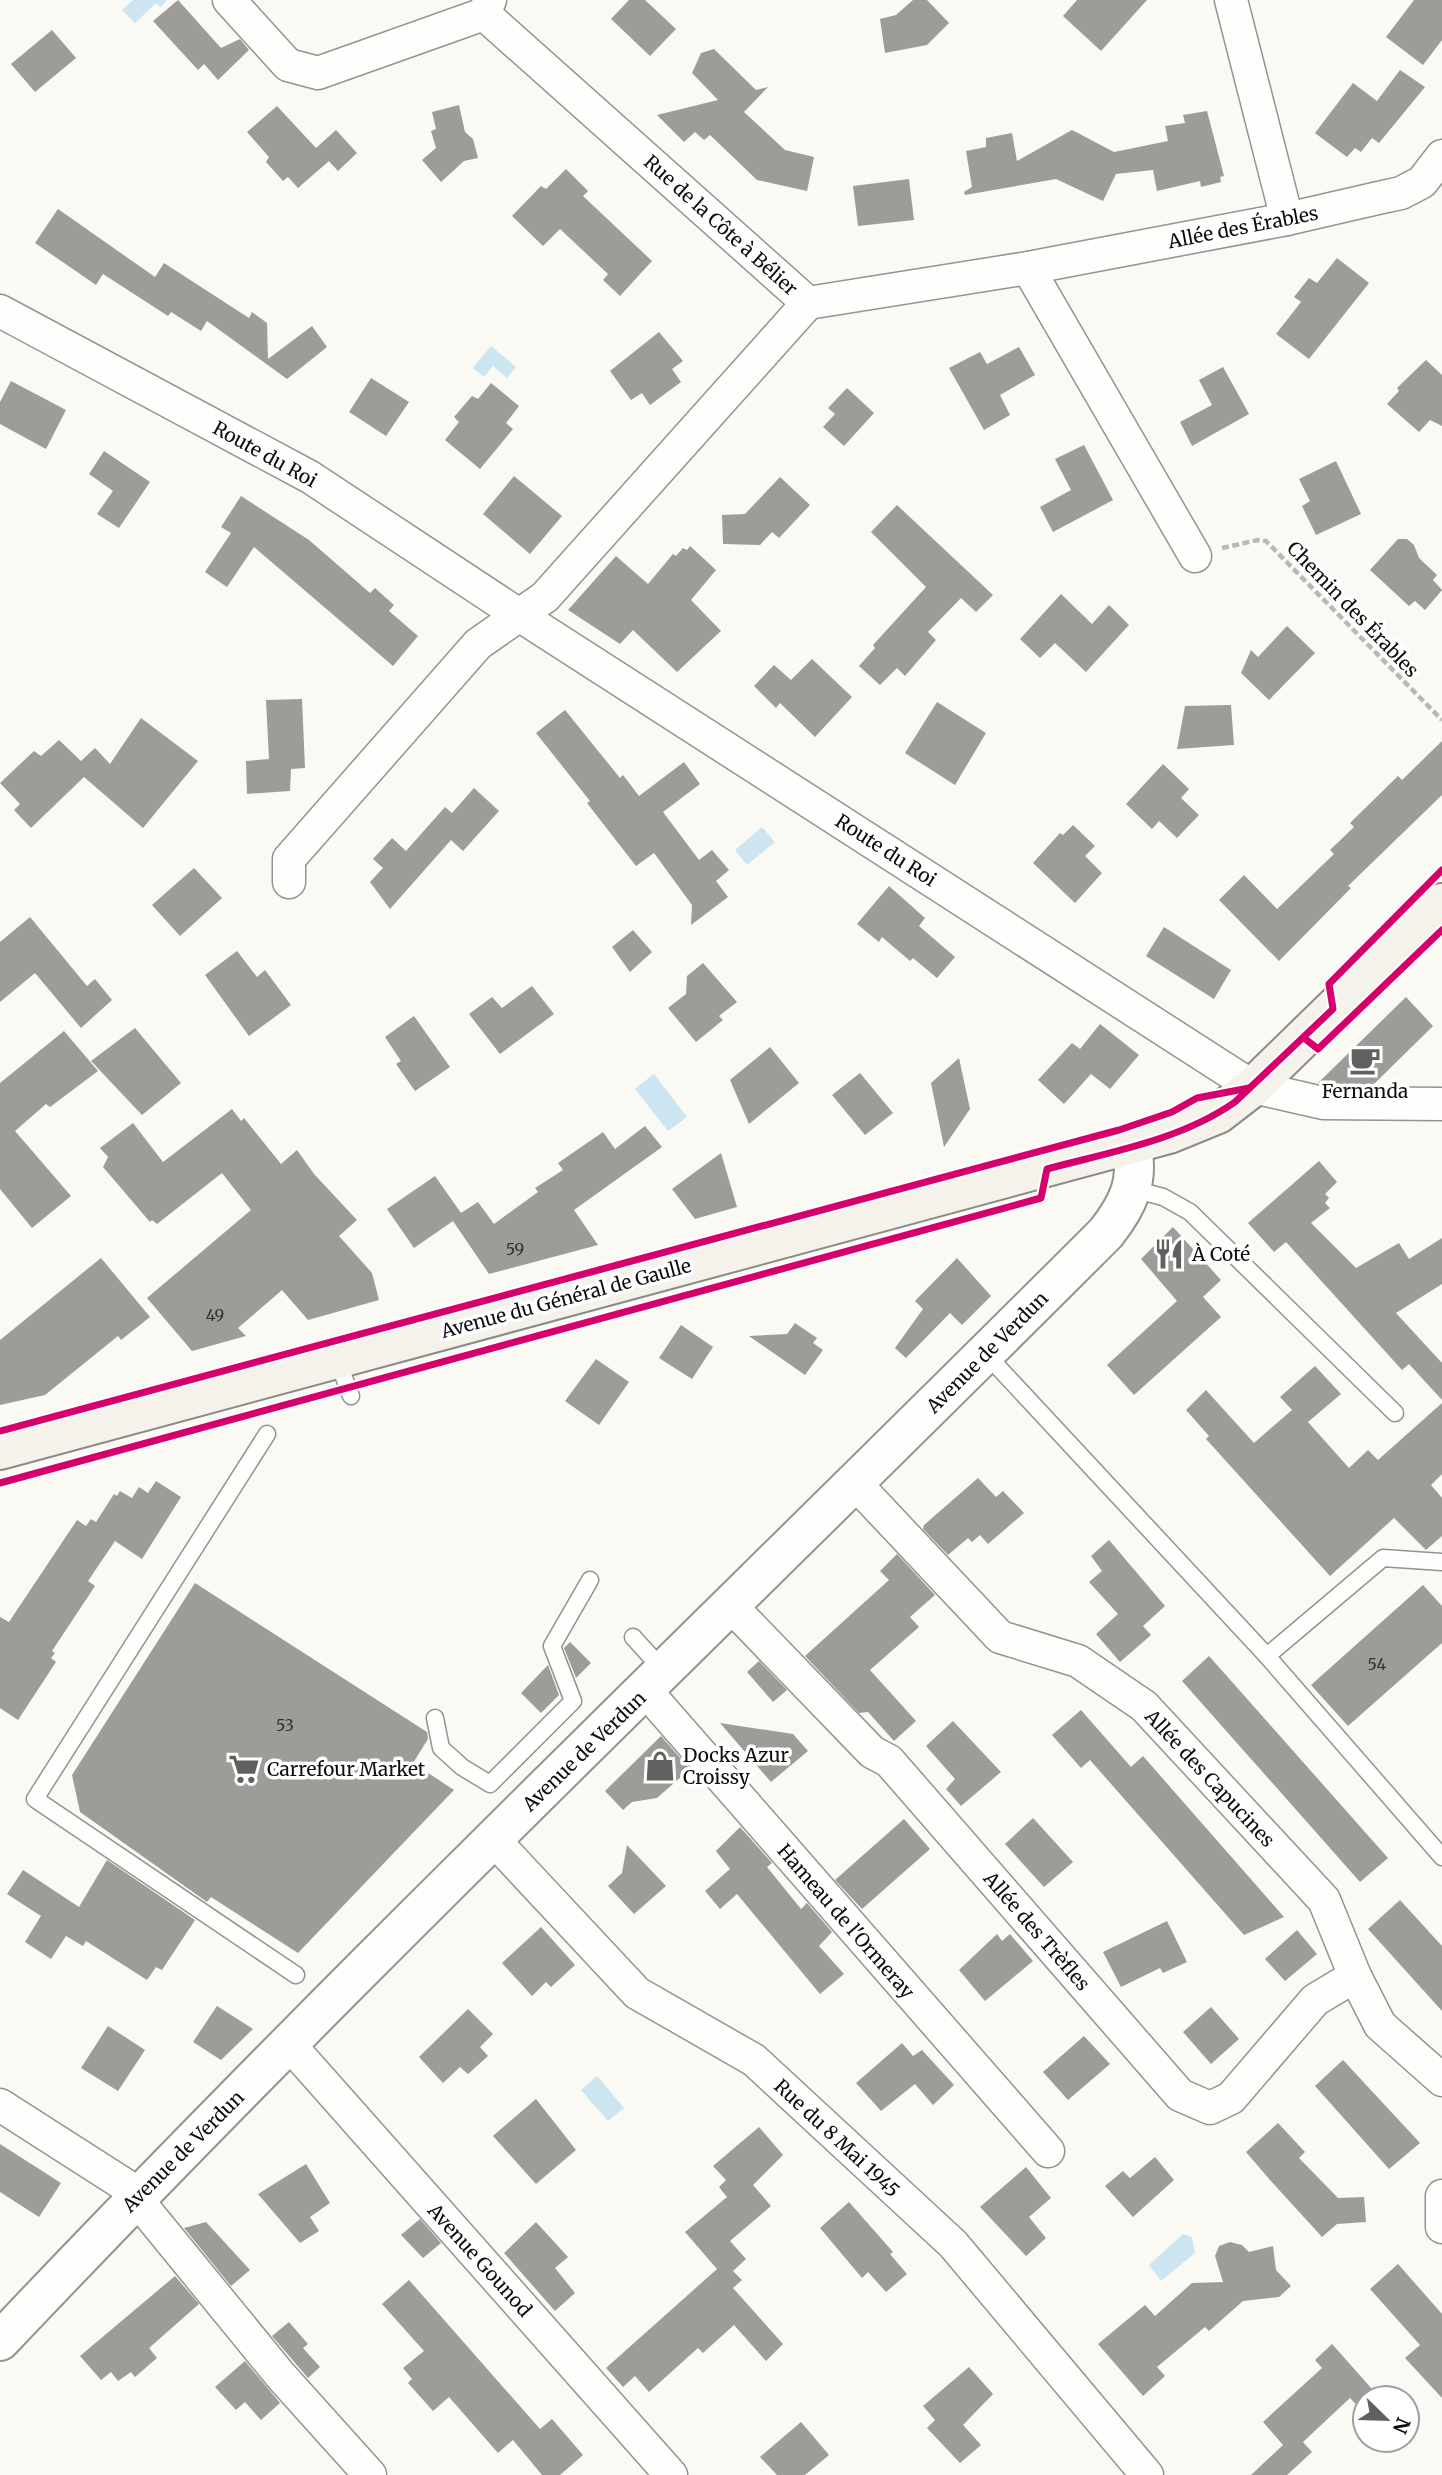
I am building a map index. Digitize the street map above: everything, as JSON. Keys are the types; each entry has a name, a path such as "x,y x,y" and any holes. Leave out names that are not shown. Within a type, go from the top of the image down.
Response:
{"main road":[{"name":"Avenue du Général de Gaulle","path":"0,1450 1132,1146 1218,1114 1252,1087 1442,903"}],"street":[{"path":"229,0 288,65 318,73 487,7"},
{"path":"1231,0 1287,219"},
{"name":"Rue de la Côte à Bélier","path":"487,7 808,303 545,597 519,615"},
{"name":"Allée des Érables","path":"808,303 1028,268 1287,219 1401,193 1422,182 1442,156"},
{"path":"1028,268 1195,556"},
{"name":"Route du Roi","path":"0,311 310,477 519,615 1252,1087"},
{"path":"289,882 289,859 478,644 519,615"},
{"path":"1252,1087 1323,1103 1442,1104"},
{"name":"Avenue de Verdun","path":"0,2341 136,2198 493,1839 1106,1233 1124,1209 1133,1189 1136,1167 1132,1146"},
{"name":"Allée des Capucines","path":"854,1482 1000,1637 1078,1661 1144,1706 1324,1900 1355,1976 1380,2025 1442,2080"},
{"name":"Allée des Trèfles","path":"730,1605 872,1752 889,1761 1180,2095 1210,2108 1231,2098 1315,2000 1355,1976"},
{"name":"Hameau de l'Ormeray","path":"655,1681 1048,2151"},
{"name":"Rue du 8 Mai 1945","path":"493,1839 638,1993 754,2060 953,2244 1147,2475"},
{"name":"Avenue Gounod","path":"289,2044 671,2475"},
{"path":"0,2105 125,2185 281,2376 370,2475"},
{"path":"1442,2196 1442,2227"}],"lane":[{"path":"1133,1189 1163,1197 1190,1212 1395,1413"},
{"path":"986,1354 1267,1656 1442,1857"},
{"path":"337,1358 351,1396"},
{"path":"267,1434 34,1799 296,1975"},
{"path":"1267,1656 1383,1558 1442,1562"},
{"path":"435,1718 441,1748 463,1767 490,1784 573,1701 552,1646 590,1580"},
{"path":"633,1637 655,1681"}],"water":[{"path":"133,0 167,0 161,7 156,3 135,23 122,10"},
{"path":"491,346 516,367 507,378 493,366 484,377 473,368"},
{"path":"762,827 775,842 747,865 735,850"},
{"path":"654,1074 687,1117 668,1131 635,1089"},
{"path":"597,2076 624,2108 608,2121 581,2090"},
{"path":"1183,2234 1192,2237 1195,2253 1161,2281 1149,2265"}],"building":[{"path":"178,0 221,48 240,39 249,50 218,80 204,64 198,70 153,21"},
{"path":"629,0 645,0 676,29 650,56 611,19"},
{"path":"913,0 927,0 949,23 927,45 885,53 880,19 896,15"},
{"path":"1077,0 1147,0 1101,51 1063,16"},
{"path":"1414,0 1442,0 1442,40 1423,65 1386,37"},
{"path":"52,30 76,58 35,92 11,64"},
{"path":"714,49 756,90 768,87 744,112 785,150 814,157 807,191 757,180 710,135 704,140 695,132 684,142 657,115 718,100 692,73 701,53"},
{"path":"1400,70 1425,87 1379,143 1372,138 1361,152 1355,148 1347,157 1315,133 1353,83 1377,101"},
{"path":"459,105 465,132 473,139 478,158 464,161 441,182 422,160 436,148 431,131 436,129 432,112"},
{"path":"277,106 316,148 336,130 357,153 338,171 329,161 298,188 288,177 283,181 266,162 269,157 247,132"},
{"path":"1207,111 1224,176 1220,177 1221,182 1201,187 1200,181 1157,191 1153,170 1116,174 1103,201 1056,179 965,195 964,192 972,187 966,151 986,147 986,138 1012,133 1017,161 1072,130 1114,152 1168,141 1165,126 1185,123 1183,115"},
{"path":"566,169 588,191 583,196 652,261 620,296 603,280 608,274 560,229 543,246 512,216 541,186 546,189"},
{"path":"909,179 914,220 858,226 853,186"},
{"path":"58,209 155,277 164,263 249,318 252,312 267,323 268,359 312,326 327,347 287,379 207,321 201,331 171,312 168,316 103,274 96,285 35,243"},
{"path":"1337,258 1369,283 1309,359 1276,334 1301,302 1294,297 1309,278 1317,283"},
{"path":"659,332 683,361 672,369 681,382 650,405 642,393 631,400 610,371"},
{"path":"1019,347 1035,375 1000,395 1010,415 984,430 949,368 980,352 987,364"},
{"path":"1426,360 1442,375 1442,426 1430,420 1419,432 1387,404 1399,391 1397,388"},
{"path":"1223,367 1249,414 1192,446 1180,422 1212,405 1199,380"},
{"path":"371,378 409,402 386,436 349,412"},
{"path":"11,381 66,410 46,449 0,424 0,402"},
{"path":"491,383 519,406 506,423 513,429 480,469 445,440 459,422 454,417 472,396 478,399"},
{"path":"847,388 874,413 844,446 823,427 835,414 828,408"},
{"path":"1084,445 1113,500 1053,532 1040,507 1071,490 1055,459"},
{"path":"104,451 150,482 119,528 97,514 113,491 89,474"},
{"path":"1336,461 1361,514 1316,535 1302,506 1310,501 1299,479"},
{"path":"514,476 562,516 530,554 483,514"},
{"path":"780,477 810,505 779,538 772,532 760,545 723,544 722,515 745,514"},
{"path":"241,496 309,540 370,593 375,588 394,605 389,611 418,636 393,666 254,547 227,587 205,572 231,533 221,527"},
{"path":"897,505 993,595 976,612 961,598 928,632 936,640 905,676 897,668 880,685 859,666 875,648 873,645 926,587 871,532"},
{"path":"1398,539 1407,539 1414,545 1419,558 1437,575 1433,580 1442,590 1425,610 1415,601 1409,606 1370,570"},
{"path":"690,546 716,570 691,600 721,631 677,672 633,630 620,644 568,610 616,556 648,584 673,554 676,556 683,548 687,550"},
{"path":"1061,594 1092,624 1109,605 1129,625 1086,672 1055,643 1040,658 1020,639"},
{"path":"1287,626 1315,653 1269,700 1241,673 1251,650 1258,657"},
{"path":"812,659 852,697 815,737 780,703 776,708 754,686 774,665 791,680"},
{"path":"302,699 305,768 291,769 290,791 247,794 246,761 269,759 266,700"},
{"path":"937,702 986,733 955,785 905,753"},
{"path":"1231,705 1234,745 1177,749 1185,706"},
{"path":"565,710 620,778 623,775 639,796 684,762 700,784 663,812 699,860 712,850 729,870 716,881 728,897 691,925 692,905 654,853 636,866 587,803 590,801 536,733"},
{"path":"141,718 198,761 143,828 84,777 31,828 14,810 20,804 0,783 34,751 41,756 59,740 81,761 95,748 110,764"},
{"path":"1442,741 1442,795 1348,886 1351,888 1279,961 1219,900 1244,875 1277,909 1334,854 1330,850 1354,827 1350,823 1398,776 1402,780"},
{"path":"1163,764 1189,789 1181,798 1199,815 1177,838 1159,821 1152,829 1126,804"},
{"path":"474,788 499,811 463,851 451,840 390,909 370,882 383,868 373,859 392,838 406,851 445,807 452,813"},
{"path":"1073,825 1095,846 1085,856 1102,873 1075,903 1033,863 1060,833 1063,835"},
{"path":"194,868 222,898 180,936 152,905"},
{"path":"889,886 925,918 919,926 955,957 937,978 913,958 910,961 882,937 879,942 857,924"},
{"path":"30,917 87,986 95,979 112,1000 81,1028 35,973 0,1002 0,942"},
{"path":"1164,927 1231,970 1214,999 1146,956"},
{"path":"633,930 652,952 630,972 612,947"},
{"path":"237,951 257,977 265,970 291,1005 249,1036 205,975"},
{"path":"703,963 737,1002 719,1016 723,1020 696,1042 668,1008 686,994 687,976"},
{"path":"532,986 554,1014 500,1054 469,1014 492,997 502,1008"},
{"path":"1406,997 1433,1026 1373,1085 1318,1083"},
{"path":"414,1016 450,1067 415,1091 396,1064 401,1061 385,1037"},
{"path":"1100,1024 1139,1055 1110,1089 1091,1074 1064,1104 1038,1080 1072,1043 1080,1049"},
{"path":"135,1028 181,1083 142,1115 91,1061"},
{"path":"64,1031 98,1071 50,1107 46,1104 15,1131 71,1196 32,1228 0,1189 0,1083"},
{"path":"770,1047 799,1083 749,1124 730,1080"},
{"path":"959,1058 970,1109 944,1147 931,1083"},
{"path":"860,1073 893,1113 865,1135 832,1095"},
{"path":"232,1109 241,1121 244,1118 281,1164 297,1150 314,1174 357,1220 339,1236 372,1273 379,1300 308,1320 282,1290 238,1328 246,1336 192,1351 147,1298 251,1210 222,1173 157,1224 152,1220 150,1222 103,1167 108,1157 100,1148 133,1123 163,1162"},
{"path":"645,1126 662,1147 574,1210 598,1245 489,1274 453,1221 414,1248 387,1209 435,1176 461,1213 478,1202 494,1224 538,1192 535,1188 563,1170 558,1163 603,1132 615,1149"},
{"path":"721,1153 737,1207 695,1219 672,1189"},
{"path":"1319,1161 1337,1182 1325,1194 1329,1198 1325,1203 1330,1208 1311,1223 1356,1268 1399,1243 1409,1259 1442,1238 1442,1284 1396,1313 1442,1363 1442,1400 1409,1364 1402,1370 1286,1242 1274,1252 1248,1223"},
{"path":"1173,1227 1221,1280 1203,1297 1221,1317 1134,1395 1107,1365 1177,1301 1141,1259"},
{"path":"101,1258 150,1317 121,1340 118,1336 45,1395 0,1405 0,1340"},
{"path":"957,1258 991,1296 962,1325 950,1313 906,1358 895,1348 923,1309 915,1301"},
{"path":"795,1323 817,1338 813,1343 823,1350 805,1375 749,1336 787,1334"},
{"path":"681,1325 713,1347 692,1379 659,1358"},
{"path":"596,1359 629,1382 599,1425 565,1401"},
{"path":"1315,1366 1341,1394 1308,1422 1349,1468 1368,1450 1378,1460 1442,1403 1442,1474 1431,1485 1442,1498 1442,1536 1426,1550 1394,1518 1330,1576 1206,1439 1209,1436 1186,1410 1206,1390 1254,1443 1292,1410 1280,1397"},
{"path":"978,1478 996,1497 1003,1491 1024,1513 988,1544 980,1535 972,1542 968,1538 948,1555 923,1529 924,1525"},
{"path":"156,1481 181,1497 142,1559 115,1541 88,1581 95,1586 52,1651 55,1653 51,1658 56,1662 18,1720 0,1708 0,1617 9,1622 77,1520 86,1526 91,1519 96,1522 114,1494 117,1496 120,1491 132,1498 139,1487 148,1493"},
{"path":"1109,1540 1165,1606 1143,1626 1151,1635 1120,1662 1096,1634 1118,1614 1089,1582 1102,1571 1091,1556"},
{"path":"897,1554 935,1595 910,1617 919,1627 870,1670 916,1721 894,1741 868,1712 859,1713 805,1656 889,1580 880,1571"},
{"path":"195,1583 427,1732 428,1739 413,1763 454,1790 298,1953 211,1897 207,1902 80,1812 72,1775"},
{"path":"1423,1585 1442,1606 1442,1643 1348,1726 1311,1685"},
{"path":"570,1642 591,1663 576,1678 564,1648"},
{"path":"1209,1656 1388,1858 1360,1882 1182,1681"},
{"path":"759,1661 787,1690 773,1702 747,1672"},
{"path":"548,1665 559,1695 541,1713 521,1693"},
{"path":"1081,1710 1131,1767 1143,1756 1284,1917 1244,1935 1090,1760 1081,1768 1052,1735"},
{"path":"953,1721 1001,1772 961,1806 946,1789 955,1779 926,1746"},
{"path":"720,1723 793,1734 808,1751 771,1782"},
{"path":"661,1736 690,1769 657,1798 632,1802 623,1810 605,1791"},
{"path":"1033,1818 1073,1862 1044,1887 1005,1844"},
{"path":"904,1819 930,1849 862,1909 835,1880"},
{"path":"740,1827 772,1863 767,1867 801,1909 807,1903 832,1932 819,1946 844,1974 820,1994 737,1894 720,1909 705,1891 730,1869 716,1851"},
{"path":"627,1845 666,1886 634,1914 608,1886 622,1873"},
{"path":"107,1860 195,1920 162,1970 156,1967 147,1980 86,1941 83,1946 66,1936 51,1959 25,1942 41,1916 7,1894 23,1870 79,1907"},
{"path":"1400,1900 1442,1946 1442,2011 1368,1929"},
{"path":"1167,1921 1187,1962 1163,1973 1160,1968 1121,1987 1103,1952"},
{"path":"541,1927 575,1965 551,1987 546,1982 532,1996 502,1963"},
{"path":"1297,1930 1317,1954 1285,1981 1265,1959"},
{"path":"997,1934 1002,1941 1010,1934 1033,1961 985,2001 959,1970"},
{"path":"217,2006 253,2029 221,2060 193,2042"},
{"path":"1211,2007 1239,2039 1211,2064 1183,2032"},
{"path":"468,2009 493,2034 480,2047 488,2056 468,2074 460,2067 443,2083 419,2057"},
{"path":"108,2026 145,2050 118,2091 81,2068"},
{"path":"1084,2036 1110,2064 1068,2100 1043,2072"},
{"path":"902,2043 913,2056 922,2050 954,2085 933,2105 915,2084 881,2111 856,2083"},
{"path":"1343,2060 1420,2143 1389,2169 1315,2086"},
{"path":"536,2099 576,2150 536,2184 493,2136"},
{"path":"1278,2123 1305,2152 1299,2158 1338,2198 1364,2197 1366,2222 1337,2224 1322,2237 1270,2180 1246,2152"},
{"path":"759,2127 783,2155 753,2185 771,2206 730,2241 746,2259 733,2271 742,2280 733,2288 783,2344 766,2361 734,2325 703,2353 698,2348 649,2392 635,2376 623,2387 606,2368 717,2269 685,2232 727,2197 719,2187 726,2180 713,2166"},
{"path":"0,2144 61,2183 39,2217 0,2192"},
{"path":"1155,2157 1174,2180 1133,2217 1105,2186 1123,2171 1130,2178"},
{"path":"306,2164 330,2203 310,2217 319,2231 300,2243 258,2194"},
{"path":"1026,2167 1051,2198 1029,2217 1046,2238 1026,2256 980,2207"},
{"path":"849,2202 893,2252 890,2254 907,2274 886,2292 868,2272 862,2278 820,2228"},
{"path":"420,2219 441,2243 423,2258 401,2235"},
{"path":"206,2222 250,2270 231,2286 184,2228"},
{"path":"536,2222 568,2257 555,2268 575,2293 555,2311 504,2253"},
{"path":"1230,2242 1242,2245 1249,2252 1273,2246 1276,2270 1291,2286 1279,2297 1243,2301 1209,2331 1205,2327 1157,2367 1165,2376 1143,2396 1098,2344 1145,2305 1155,2316 1192,2283 1223,2282 1215,2256 1219,2246"},
{"path":"1398,2264 1442,2314 1442,2398 1405,2358 1420,2345 1370,2289"},
{"path":"175,2276 199,2304 149,2348 157,2358 135,2377 131,2372 118,2381 111,2372 101,2380 80,2356"},
{"path":"409,2280 540,2429 552,2419 583,2455 560,2475 542,2475 513,2440 498,2453 449,2397 433,2411 408,2383 412,2379 403,2368 424,2351 382,2304"},
{"path":"289,2322 308,2344 303,2348 320,2367 308,2378 272,2336"},
{"path":"1332,2344 1368,2384 1351,2384 1351,2399 1303,2442 1312,2452 1287,2475 1251,2475 1283,2445 1263,2422 1322,2368 1315,2360"},
{"path":"245,2361 280,2403 261,2420 245,2402 236,2410 215,2387"},
{"path":"969,2367 993,2394 963,2425 981,2445 960,2463 927,2428 935,2420 923,2406"},
{"path":"801,2422 829,2455 805,2475 777,2475 760,2457"}],"cycle path":[{"path":"0,1483 1041,1198 1047,1169 1168,1135 1192,1126 1235,1102 1333,1009 1329,984 1442,870"},
{"path":"1304,1038 1318,1049 1442,930"},
{"path":"0,1431 1119,1130 1172,1112 1197,1098 1249,1088"}],"place":[{"name":"Fernanda","path":"1365,1060"},
{"name":"À Coté","path":"1169,1254"},
{"name":"Docks Azur Croissy","path":"660,1766"},
{"name":"Carrefour Market","path":"244,1769"}]}
